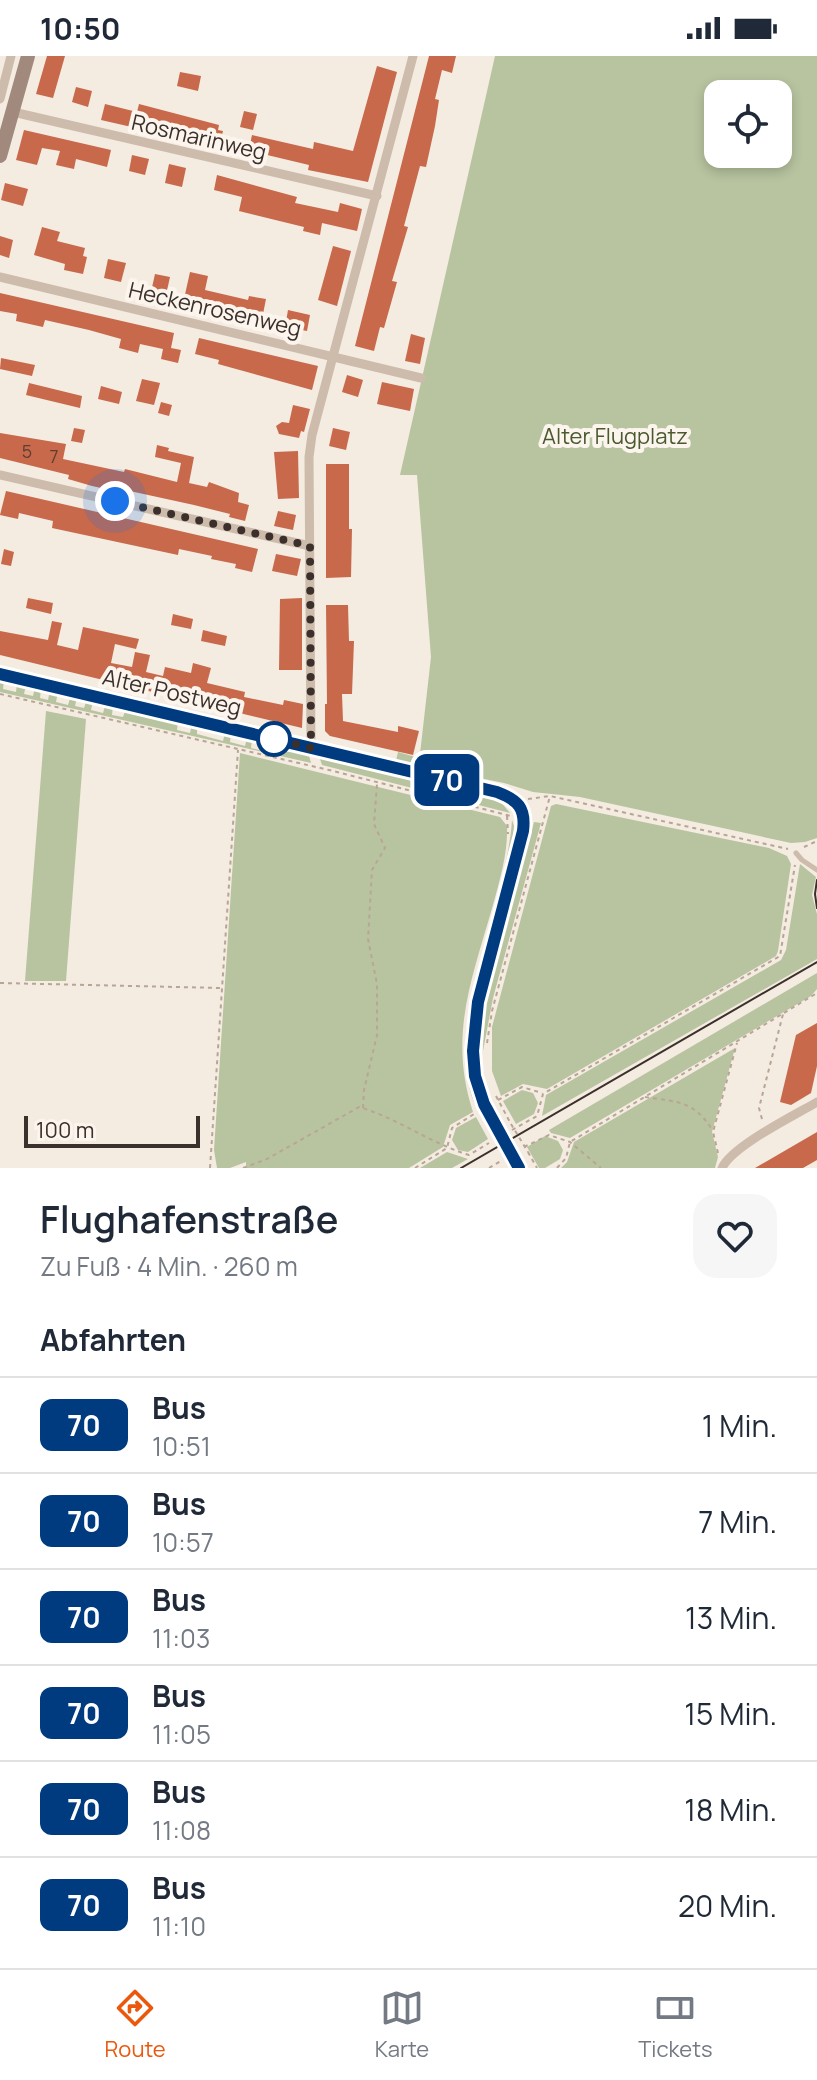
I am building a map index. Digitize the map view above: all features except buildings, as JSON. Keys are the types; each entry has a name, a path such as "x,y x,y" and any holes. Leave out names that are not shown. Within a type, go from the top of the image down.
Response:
{"main road":[{"path":"0,156 28,56"},
{"name":"Alter Postweg","path":"0,673 497,792 519,803"},
{"path":"519,803 525,819 478,1002 473,1034 475,1076 484,1104 504,1128 519,1157"}],"street":[{"path":"0,99 11,56"},
{"path":"311,748 309,457 312,435 413,56"},
{"name":"Rosmarinweg","path":"13,112 377,196"},
{"name":"Heckenrosenweg","path":"0,277 421,378"},
{"path":"0,475 310,546"},
{"path":"723,1165 768,1131 817,1102"}],"lane":[{"path":"796,853 817,870"}],"path":[{"path":"0,694 544,821"},
{"path":"210,1168 238,750"},
{"path":"363,1108 364,1090 377,1035 377,984 368,939 372,870 385,848 374,824 377,783"},
{"path":"487,1043 492,1011 550,796"},
{"path":"519,803 533,797 550,796 769,843 796,853"},
{"path":"796,853 817,841"},
{"path":"498,1100 522,1087 543,1094 780,956 796,853"},
{"path":"0,983 222,988"},
{"path":"557,1168 566,1158 570,1142 817,994"},
{"path":"768,1131 759,1108 783,1014"},
{"path":"713,1132 737,1042"},
{"path":"495,1092 504,1128 519,1157 537,1168"},
{"path":"645,1097 681,1102 703,1115 713,1132 723,1165"},
{"path":"243,1168 267,1159 359,1107 377,1112 447,1148"},
{"path":"415,1168 447,1148 452,1128 475,1113"},
{"path":"489,1168 519,1157 544,1136 570,1142 601,1168"}],"green space":[{"name":"Alter Flugplatz","path":"495,56 817,56 817,838 791,843 580,797 533,792 396,761 398,752 426,760 427,756 420,754 431,657 417,475 400,475"},
{"path":"0,679 4,680 3,689 16,692 17,683 26,685 24,694 33,696 35,687 41,688 40,698 48,700 50,690 58,692 56,702 68,705 71,695 77,697 75,706 84,708 87,699 93,700 91,710 103,713 106,703 113,705 112,715 123,717 126,708 178,721 177,730 190,733 192,724 197,726 197,734 223,741 225,733 231,734 230,742 245,746 247,738 252,739 251,748 259,750 261,745 289,752 291,748 308,752 311,763 0,692"},
{"path":"46,711 86,719 66,981 25,981"},
{"path":"240,753 500,817 507,826 501,876 471,983 463,1032 466,1084 473,1112 450,1125 443,1147 409,1168 246,1168 246,1162 230,1168 217,1168 214,1150"},
{"path":"319,756 486,794 500,801 510,813 322,765"},
{"path":"556,804 769,848 787,856 791,864 778,951 776,956 547,1089 523,1084 501,1096 492,1071 492,1027 551,806"},
{"path":"512,820 511,854 481,972 477,1109 467,1078 466,1043 470,1006 508,854"},
{"path":"534,822 541,823 493,998 483,1051 487,996"},
{"path":"800,864 816,877 812,895 817,914 817,959 542,1116 546,1095 781,960 786,950"},
{"path":"817,973 817,989 811,996 570,1138 549,1130"},
{"path":"735,1048 712,1132 718,1157 715,1168 561,1168 567,1162 574,1142"},
{"path":"522,1090 533,1093 538,1103 534,1114 516,1124 503,1101"},
{"path":"476,1117 488,1139 468,1152 458,1150 452,1140 456,1128"},
{"path":"545,1136 558,1141 563,1150 560,1159 539,1168 527,1147"},
{"path":"447,1152 468,1159 452,1168 420,1168"}],"tram line":[{"path":"817,880 817,908"},
{"path":"461,1168 817,962"}],"bus line":[{"name":"70","path":"0,674 497,792 519,803 524,811 523,831 478,1002 473,1051 475,1076 484,1104 519,1168"}],"route":[{"path":"115,501 310,546 311,748 262,736 274,739"}]}
